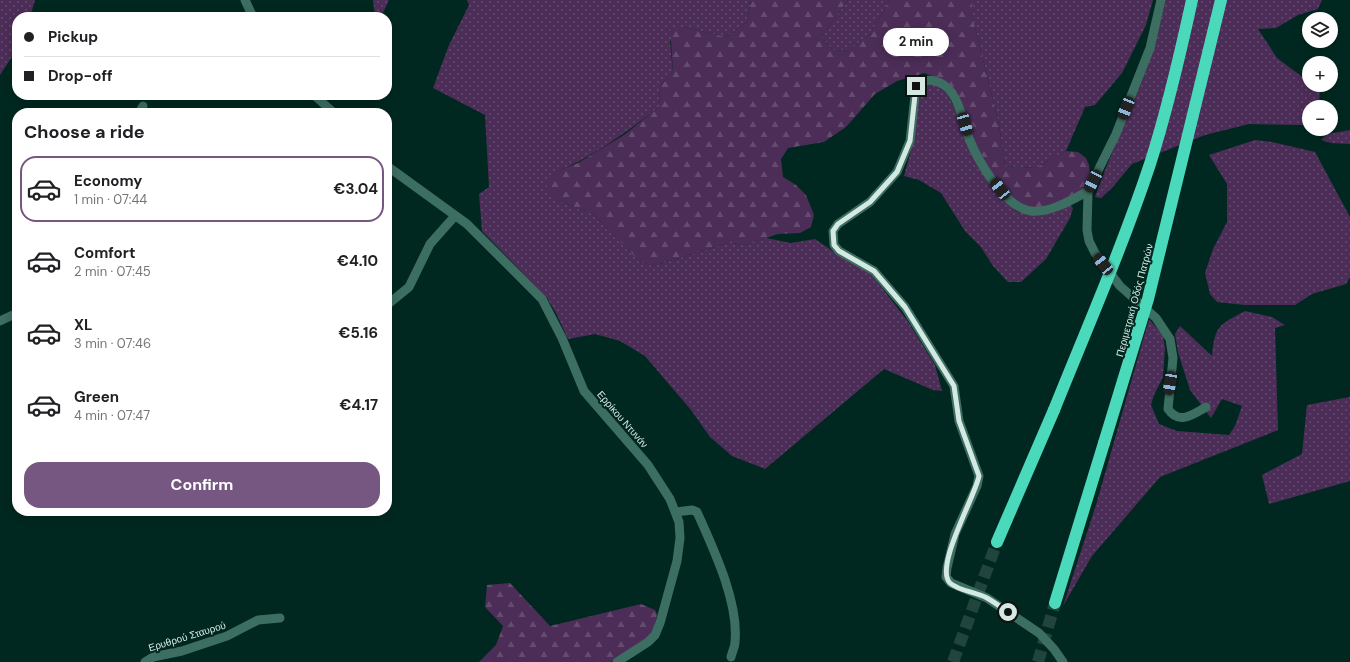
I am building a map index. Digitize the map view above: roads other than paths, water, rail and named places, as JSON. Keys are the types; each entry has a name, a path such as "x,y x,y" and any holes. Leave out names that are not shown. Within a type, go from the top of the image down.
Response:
{"highway":[{"path":"996,542 1054,410 1103,292 1150,163 1171,89 1192,0"},
{"name":"Περιμετρική Οδός Πατρών","path":"1055,603 1148,299 1221,0"}],"street":[{"path":"245,0 251,12"},
{"path":"1161,0 1150,48 1116,134 1088,191 1087,230 1089,241 1095,253 1120,286 1156,318 1170,339 1173,358 1168,409 1172,415 1181,418 1191,416 1206,407"},
{"path":"1063,662 1054,649 1039,633 987,598 951,583 946,577 955,534 977,486 979,476 959,421 954,386 905,307 874,271 839,251 834,245 833,231 838,224 870,202 897,172 910,141 916,86 920,82 929,79 938,81 952,92 961,111 969,137 986,171 1007,198 1018,208 1032,211 1064,204 1088,191"},
{"path":"320,100 328,108"},
{"name":"Ερρίκου Ντυνάν","path":"392,170 454,217 467,224 542,299 562,338 584,391 648,465 664,488 676,512 680,527 680,546 660,623 654,635 648,642 617,662"},
{"path":"392,301 410,287 430,244 454,217"},
{"path":"0,321 12,315"},
{"path":"676,512 692,510 697,512 713,546 733,608 735,642 731,657"},
{"name":"Ερυθρού Σταυρού","path":"145,662 153,657 182,651 227,636 258,620 280,618"}],"tunnel":[{"path":"953,662 997,542"},
{"path":"1038,662 1055,603"}]}
